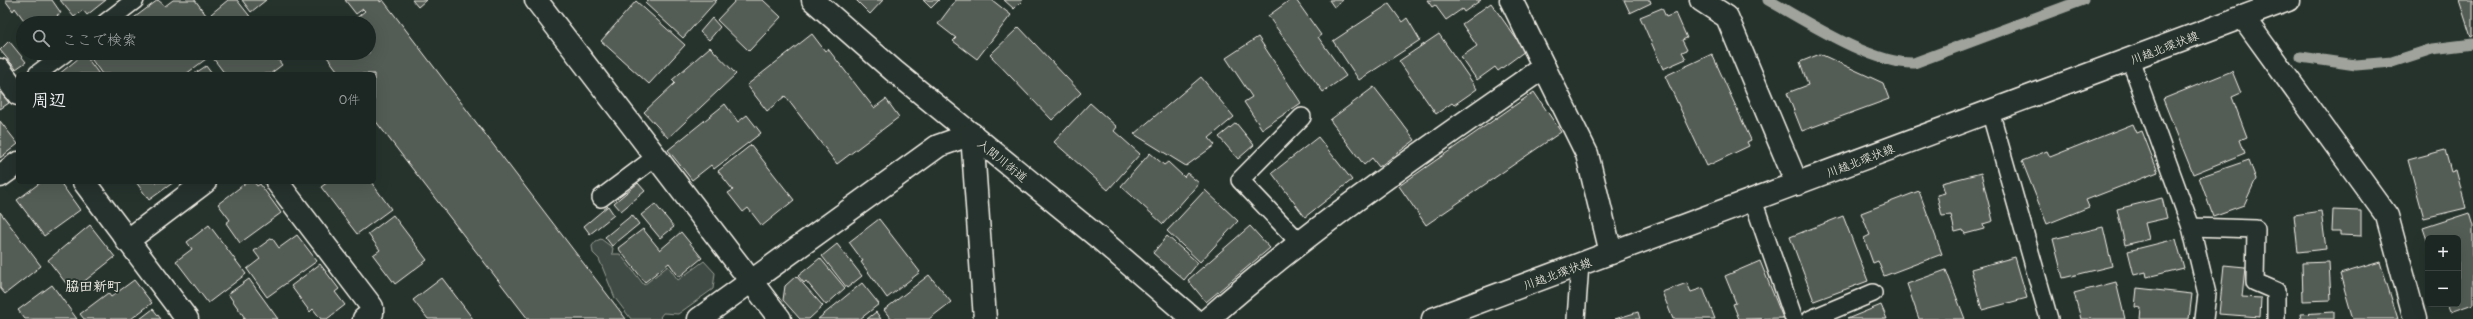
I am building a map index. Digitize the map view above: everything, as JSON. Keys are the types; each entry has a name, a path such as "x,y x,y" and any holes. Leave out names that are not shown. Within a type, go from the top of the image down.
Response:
{"street":[{"path":"536,0 657,156 780,319"},
{"name":"入間川街道","path":"812,0 894,71 1099,238 1193,319"},
{"path":"1511,0 1587,154 1611,253"},
{"path":"1701,0 1727,17 1797,184"},
{"name":"川越北環状線","path":"1433,319 2288,0"},
{"path":"2243,17 2387,216 2415,319"},
{"path":"1208,319 1300,243 1390,174 1544,66"},
{"path":"0,70 16,89"},
{"path":"699,319 751,279 938,146 972,134 985,319"},
{"path":"0,176 16,164"},
{"path":"85,184 187,319"},
{"path":"127,240 202,184"},
{"path":"280,184 372,307 372,313 364,319"}],"lane":[{"path":"114,16 135,0"},
{"path":"39,72 55,60"},
{"path":"2130,60 2192,227 2207,294 2204,319"},
{"path":"1990,111 2049,319"},
{"path":"1300,243 1240,180 1302,117"},
{"path":"601,198 657,156"},
{"path":"1754,200 1794,319"},
{"path":"2192,227 2256,229 2255,282 2276,291 2276,319"},
{"path":"1576,319 1580,264"},
{"path":"1811,319 1873,293"}],"shaded area":[{"path":"601,239 613,248 612,254 620,254 644,285 668,266 678,280 704,261 715,273 713,289 678,314 663,313 660,317 662,319 631,319 615,298 599,259 593,253 592,246 596,241"}],"building":[{"path":"5,0 52,0 61,13 57,15 58,16 21,16 15,8 13,11"},
{"path":"60,0 106,0 87,15 83,10 73,16"},
{"path":"158,0 165,6 173,0 195,0 207,16 136,16"},
{"path":"228,0 237,0 250,16 213,16 211,14"},
{"path":"242,0 266,0 251,12"},
{"path":"345,0 380,0 380,2 383,0 626,319 528,319 376,122 376,72 338,72 329,60 376,60 376,16 359,16 365,11 363,9 356,14"},
{"path":"412,0 426,0 418,7"},
{"path":"648,0 717,0 683,38 645,3"},
{"path":"736,0 763,0 781,17 749,51 717,20"},
{"path":"856,0 883,0 870,14"},
{"path":"923,0 939,0 931,8"},
{"path":"956,0 992,0 1011,15 977,59 953,41 956,38 938,24"},
{"path":"1004,0 1023,0 1014,9"},
{"path":"1290,0 1296,0 1321,35 1318,37 1346,76 1323,92 1268,16"},
{"path":"1329,0 1343,0 1334,7"},
{"path":"1427,0 1481,0 1464,12 1462,9 1446,20 1435,5 1432,7"},
{"path":"1624,0 1650,0 1651,3 1630,13"},
{"path":"2459,0 2473,0 2473,36 2471,37"},
{"path":"636,1 685,45 649,84 601,41"},
{"path":"1491,3 1525,51 1498,71 1495,67 1477,80 1461,57 1477,46 1462,24"},
{"path":"1389,4 1402,22 1407,18 1420,40 1359,80 1333,41"},
{"path":"1662,8 1666,17 1676,13 1687,38 1682,40 1687,50 1682,52 1686,59 1663,69 1640,17"},
{"path":"712,18 720,27 709,40 700,32"},
{"path":"1019,27 1081,93 1052,120 990,55"},
{"path":"812,34 825,51 828,49 874,108 886,99 899,117 837,164 785,96 767,111 747,85"},
{"path":"1439,34 1477,89 1454,105 1452,103 1436,114 1399,61"},
{"path":"1258,37 1301,103 1262,129 1244,102 1252,97 1226,58"},
{"path":"9,41 16,50 16,60 24,60 26,62 16,69 0,50"},
{"path":"710,47 736,74 668,138 644,112 675,83 672,80"},
{"path":"1712,54 1751,140 1747,142 1749,146 1707,166 1665,76"},
{"path":"1820,54 1883,83 1889,99 1802,131 1787,93 1808,85 1800,62"},
{"path":"76,60 88,60 98,72 62,72"},
{"path":"92,60 205,60 189,72 101,72"},
{"path":"214,60 278,60 282,65 273,72 224,72"},
{"path":"206,66 210,72 197,72"},
{"path":"2232,71 2241,93 2232,97 2247,137 2240,140 2245,153 2193,174 2163,99"},
{"path":"1201,77 1234,117 1209,138 1215,145 1186,166 1134,134"},
{"path":"1374,87 1415,140 1379,167 1372,158 1364,165 1330,120"},
{"path":"0,92 9,103 0,109"},
{"path":"1534,92 1561,132 1426,225 1399,186"},
{"path":"1090,103 1117,127 1114,131 1140,154 1108,190 1054,142"},
{"path":"725,104 738,122 747,115 761,133 714,169 711,165 692,180 668,150"},
{"path":"0,121 16,141 16,146 0,158"},
{"path":"1236,123 1254,145 1238,159 1219,137"},
{"path":"2133,124 2137,133 2142,131 2158,172 2086,200 2089,207 2047,224 2022,161 2047,151 2050,157"},
{"path":"1318,137 1352,180 1305,217 1272,173"},
{"path":"751,145 794,200 762,226 748,208 743,212 728,193 733,190 718,171"},
{"path":"2445,150 2451,172 2456,170 2466,208 2424,218 2408,160"},
{"path":"1150,153 1164,165 1168,162 1184,177 1187,173 1199,183 1163,224 1121,186"},
{"path":"2249,160 2256,179 2244,205 2213,216 2199,177"},
{"path":"1981,173 1993,221 1983,224 1984,229 1965,234 1963,230 1955,232 1951,215 1942,216 1937,195 1945,193 1942,183"},
{"path":"638,183 645,191 621,211 614,203"},
{"path":"38,184 61,184 80,210 44,236 17,200"},
{"path":"137,184 171,184 149,200"},
{"path":"244,184 256,184 257,186 260,184 281,213 240,243 226,223 230,220 218,204"},
{"path":"325,184 372,184 391,209 357,234 321,187"},
{"path":"1205,190 1238,221 1200,262 1167,231"},
{"path":"1919,191 1942,254 1884,276 1878,261 1873,263 1864,238 1870,235 1861,213"},
{"path":"2162,198 2167,218 2145,223 2149,239 2125,245 2117,209"},
{"path":"655,204 674,227 660,238 641,215"},
{"path":"608,206 614,215 590,234 584,226"},
{"path":"2333,210 2361,211 2361,236 2340,235 2340,231 2332,231"},
{"path":"2321,211 2326,249 2298,252 2294,215"},
{"path":"0,212 41,266 5,294 0,288"},
{"path":"2469,213 2473,226 2473,304 2450,312 2448,307 2461,307 2461,235 2425,235 2423,228"},
{"path":"393,215 427,260 395,284 373,255 380,250 368,234"},
{"path":"632,215 639,224 612,246 605,237"},
{"path":"1843,216 1868,281 1814,301 1790,237"},
{"path":"879,219 920,272 887,298 861,262 863,261 849,242"},
{"path":"90,225 115,257 72,291 48,260"},
{"path":"209,225 246,274 208,303 176,261 192,249 187,242"},
{"path":"1250,226 1270,248 1206,302 1188,280"},
{"path":"2103,227 2112,266 2063,278 2053,239"},
{"path":"643,229 660,250 681,232 702,258 679,277 669,263 645,282 618,248"},
{"path":"297,235 317,261 267,297 247,269 260,259 254,251 272,238 279,248"},
{"path":"1167,236 1198,263 1184,280 1153,253"},
{"path":"2176,239 2184,268 2147,277 2146,272 2134,275 2128,251"},
{"path":"837,244 862,276 847,288 822,256"},
{"path":"2015,257 2027,298 1982,310 1971,269"},
{"path":"820,258 845,288 826,305 806,281 804,283 798,276"},
{"path":"1760,261 1783,318 1739,319 1733,304 1736,303 1725,276"},
{"path":"2329,262 2331,300 2303,301 2302,263"},
{"path":"2380,262 2398,319 2353,319 2340,274"},
{"path":"320,264 339,289 335,292 345,305 327,319 321,319 313,309 310,312 291,286"},
{"path":"2224,265 2245,267 2242,297 2261,298 2260,317 2219,314"},
{"path":"1946,270 1965,319 1919,319 1907,284"},
{"path":"929,275 951,302 929,319 891,319 884,310"},
{"path":"796,276 823,306 809,319 800,319 783,300 785,286"},
{"path":"442,278 473,319 428,319 413,300"},
{"path":"249,279 278,319 243,319 245,318 228,294"},
{"path":"134,280 152,303 131,319 84,319 80,314 108,293 111,297"},
{"path":"2116,282 2125,319 2081,319 2074,293"},
{"path":"862,283 879,304 860,319 818,319"},
{"path":"1687,283 1691,292 1703,288 1715,319 1673,319 1662,292"},
{"path":"52,285 77,319 25,319 18,310"},
{"path":"2137,288 2192,294 2189,319 2140,319 2141,308 2135,307"},
{"path":"1881,305 1887,319 1847,319"},
{"path":"153,309 161,319 140,319"},
{"path":"876,312 881,319 867,319"},
{"path":"1638,312 1640,319 1615,319"},
{"path":"2334,312 2334,319 2301,319 2300,314"}],"waterway":[{"path":"1768,0 1839,40 1859,49 1878,57 1914,63 2083,0"},
{"path":"2301,57 2356,65 2392,62 2432,49 2473,44"}],"district":[{"name":"脇田新町","path":"93,285"}]}
